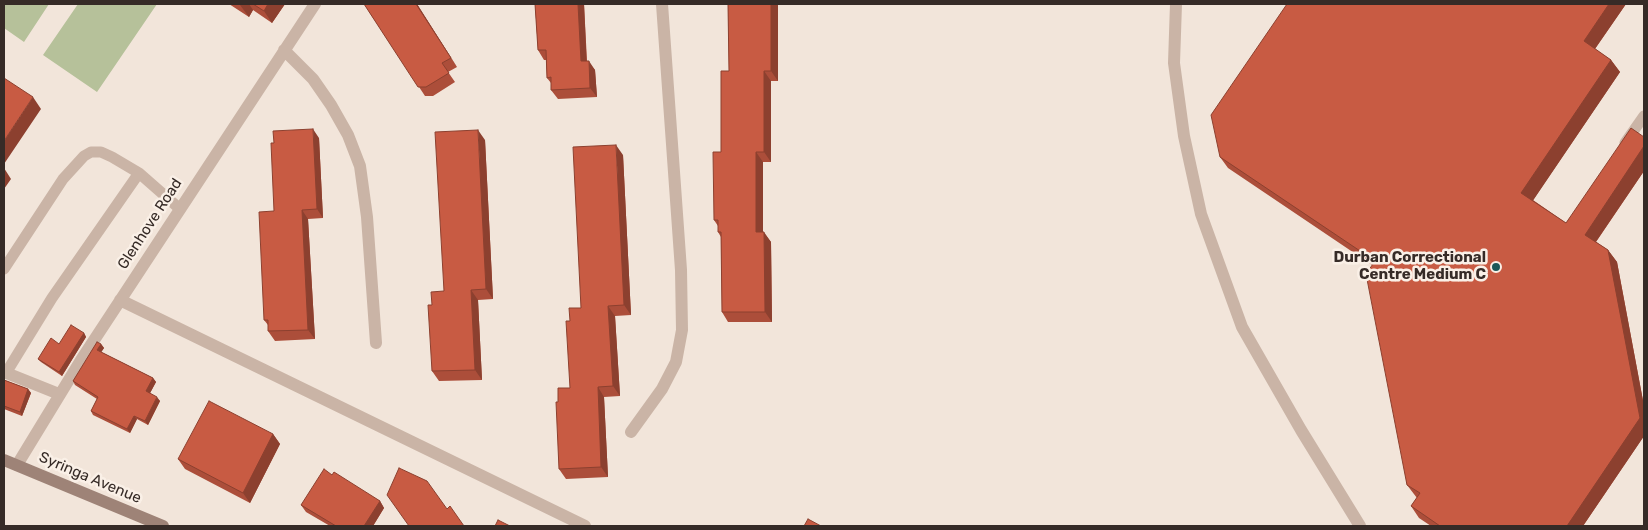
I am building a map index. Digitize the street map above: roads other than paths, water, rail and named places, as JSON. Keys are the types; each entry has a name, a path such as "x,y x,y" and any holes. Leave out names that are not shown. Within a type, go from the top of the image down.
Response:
{"street":[{"name":"Glenhove Road","path":"17,465 59,394 315,4"},
{"path":"631,432 662,389 676,362 682,330 681,270 662,4"},
{"path":"1176,4 1174,63 1184,136 1201,214 1242,328 1301,430 1360,526"},
{"path":"284,50 313,80 331,105 348,136 360,166 367,217 376,343"},
{"path":"120,300 585,526"},
{"path":"5,372 59,394"},
{"name":"Syringa Avenue","path":"4,460 163,526"}],"lane":[{"path":"1616,155 1644,116"},
{"path":"4,269 63,179 84,156 91,152 101,152 139,173 180,209"},
{"path":"5,372 52,298 139,173"}],"place":[{"name":"Durban Correctional Centre Medium C","path":"1496,267"}]}
